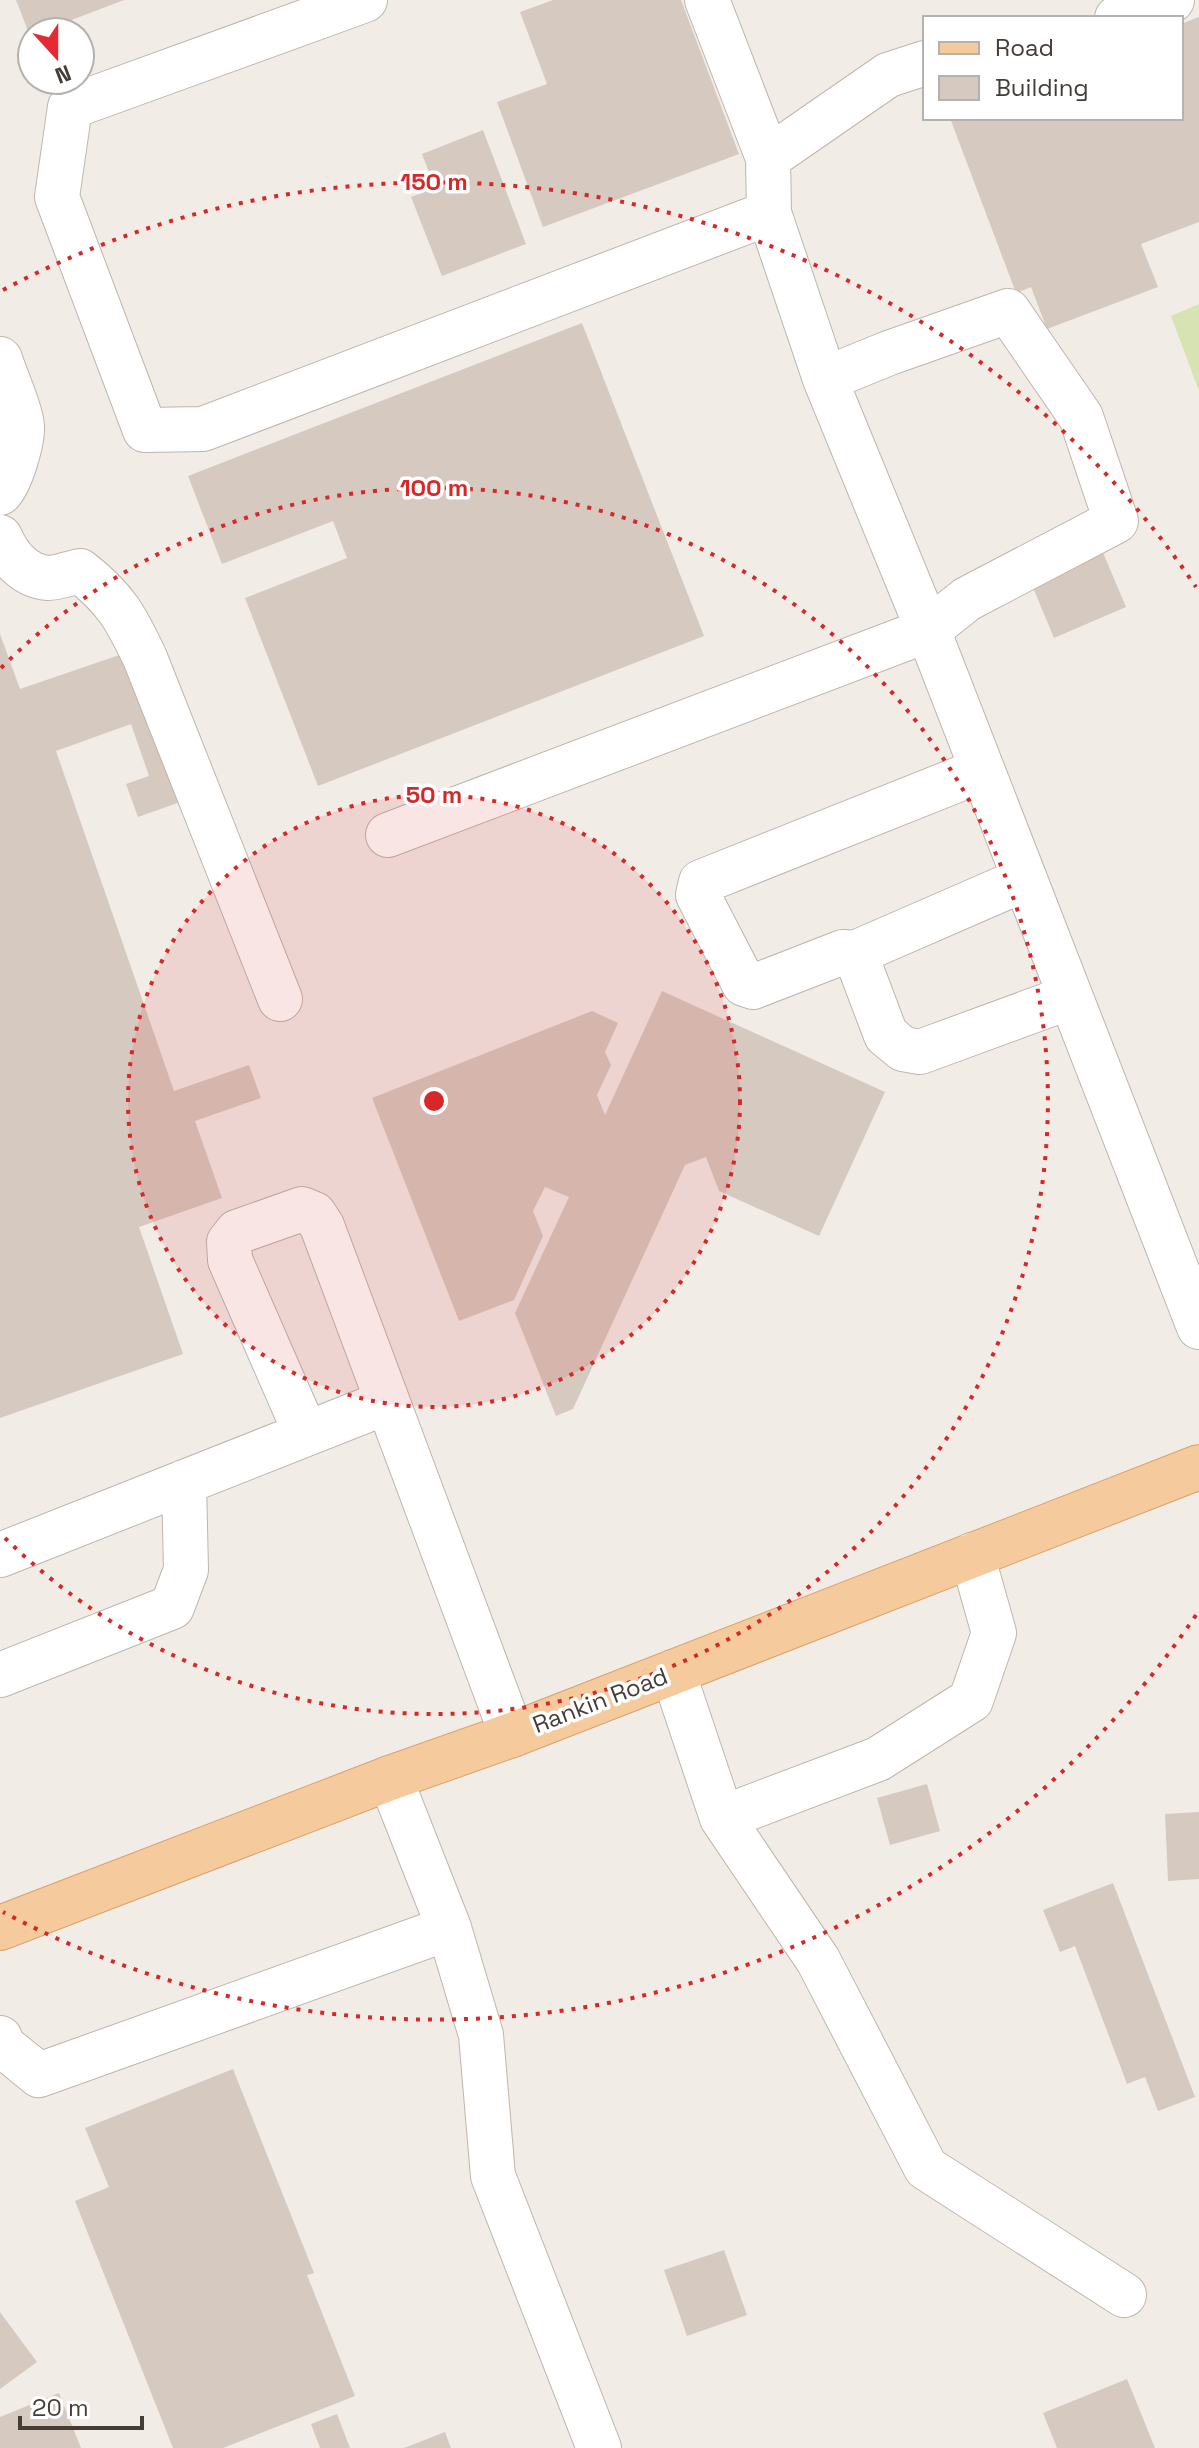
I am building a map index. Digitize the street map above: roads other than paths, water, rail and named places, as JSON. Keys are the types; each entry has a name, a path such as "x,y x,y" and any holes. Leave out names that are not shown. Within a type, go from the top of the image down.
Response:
{"main road":[{"name":"Rankin Road","path":"0,1928 390,1778 512,1735 1199,1467"}],"lane":[{"path":"365,0 70,107 57,197 145,430 203,429 769,213"},
{"path":"707,0 768,158 769,213 825,379 928,630 1199,1327"},
{"path":"1123,16 1172,0"},
{"path":"768,158 888,75 923,64"},
{"path":"388,835 928,630 967,599 1116,521 1081,417 1008,311 825,379"},
{"path":"0,359 22,426 15,460 5,488 0,493"},
{"path":"0,537 8,555 27,571 48,578 80,571 101,587 123,612 145,658 280,999"},
{"path":"982,770 701,882 698,895 744,984 753,987 843,952 855,953 1025,879"},
{"path":"855,953 886,1035 903,1049 920,1052 1070,997"},
{"path":"306,1434 230,1260 229,1242 237,1232 302,1209 314,1214 322,1226 512,1735"},
{"path":"0,1555 387,1402"},
{"path":"0,1675 172,1607 186,1570 184,1482"},
{"path":"722,1818 878,1759 971,1700 994,1633 972,1555"},
{"path":"673,1672 722,1818 818,1960 926,2168 1124,2295"},
{"path":"390,1778 449,1928 481,2035 493,2176 599,2448"},
{"path":"0,2038 3,2046 39,2075 449,1928"}]}
